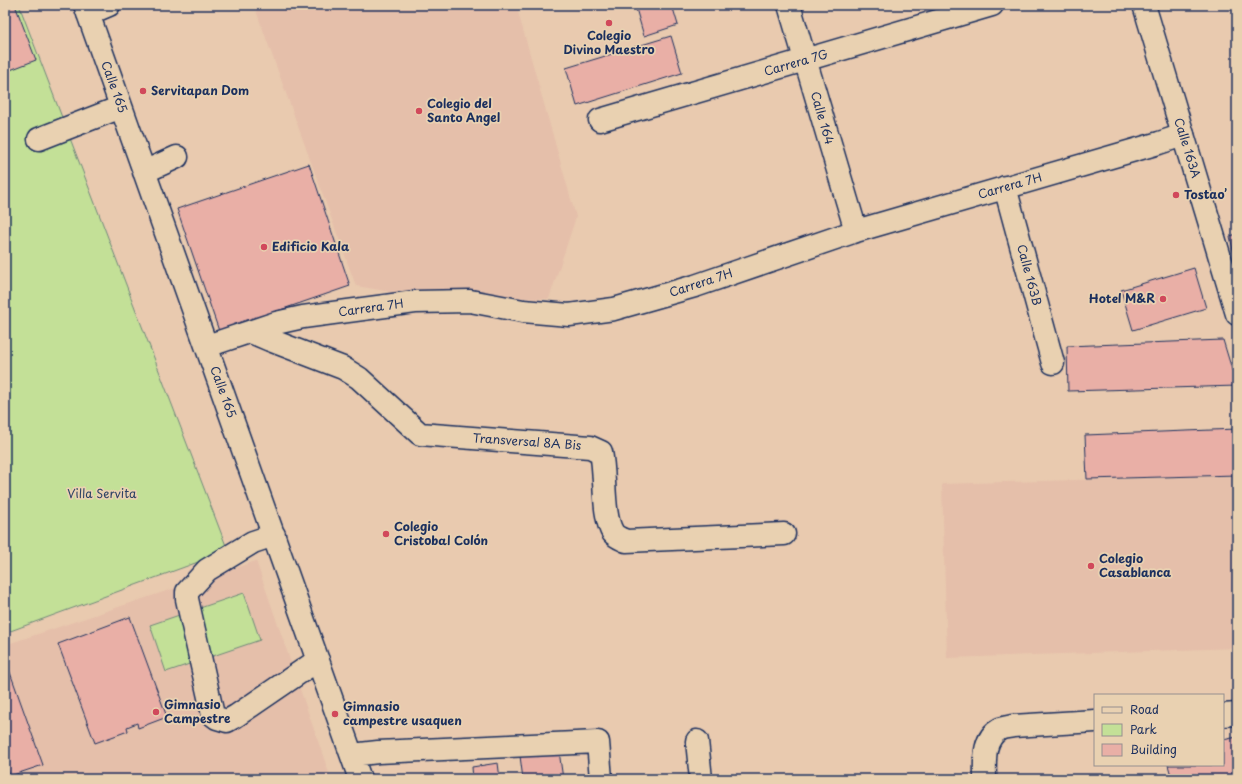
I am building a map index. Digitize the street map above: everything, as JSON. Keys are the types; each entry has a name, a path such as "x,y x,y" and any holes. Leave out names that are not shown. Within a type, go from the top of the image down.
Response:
{"street":[{"path":"87,10 109,5"},
{"name":"Calle 164","path":"789,5 856,231"},
{"name":"Carrera 7G","path":"600,120 992,5"},
{"name":"Calle 163A","path":"1144,5 1184,134 1231,272 1237,314"},
{"name":"Calle 165","path":"87,10 360,779"},
{"path":"39,139 122,107"},
{"name":"Carrera 7H","path":"207,346 276,323 303,317 415,302 470,301 523,311 569,316 614,309 695,286 856,231 1159,143 1184,134"},
{"path":"144,172 177,157"},
{"name":"Calle 163B","path":"1005,188 1053,363"},
{"name":"Transversal 8A Bis","path":"251,332 343,368 359,378 420,434 590,447 601,452 604,465 607,521 614,535 626,541 784,534"},
{"path":"274,535 253,542 207,570 187,592 187,599 213,715 217,718 227,720 236,716 318,660"},
{"path":"1224,715 1237,714"},
{"path":"985,779 985,752 991,737 1000,729 1013,726 1094,721"},
{"path":"696,741 701,779"},
{"path":"352,755 378,752 598,742 601,779"}],"shaded area":[{"name":"Colegio del Santo Angel","path":"254,5 516,5 576,217 549,299 403,295 356,286"},
{"name":"Colegio Casablanca","path":"1237,475 1237,648 947,658 942,484"},
{"name":"Gimnasio Campestre","path":"256,561 331,779 5,779 5,645"}],"green space":[{"name":"Villa Servita","path":"5,5 19,5 228,551 5,633"},
{"path":"244,593 260,640 166,672 150,625"}],"building":[{"path":"5,5 15,5 36,60 5,72"},
{"path":"635,5 672,5 678,25 644,36"},
{"path":"671,36 682,73 577,106 566,68"},
{"name":"Edificio Kala","path":"309,164 350,286 219,331 177,209"},
{"path":"1237,234 1237,256 1234,255 1230,236"},
{"name":"Hotel M&R","path":"1194,268 1206,308 1133,330 1121,290"},
{"path":"1223,340 1237,386 1068,391 1067,346"},
{"path":"1237,429 1237,475 1087,479 1085,435"},
{"path":"130,617 167,717 138,728 137,723 127,727 128,731 95,743 58,644"},
{"path":"5,664 7,664 43,765 10,776 8,770 5,771"},
{"path":"1237,737 1237,779 1172,779 1168,766 1224,766 1224,740"},
{"path":"559,751 563,779 523,779 520,756"},
{"path":"498,763 500,779 473,779 472,767"}],"place":[{"name":"Colegio Divino Maestro","path":"609,23"},
{"name":"Servitapan Dom","path":"143,91"},
{"name":"Colegio del Santo Angel","path":"419,111"},
{"name":"Tostao’","path":"1176,195"},
{"name":"Edificio Kala","path":"264,247"},
{"name":"Hotel M&R","path":"1163,299"},
{"name":"Colegio Cristobal Colón","path":"386,534"},
{"name":"Colegio Casablanca","path":"1091,566"},
{"name":"Gimnasio Campestre","path":"156,712"},
{"name":"Gimnasio campestre usaquen","path":"335,714"}]}
